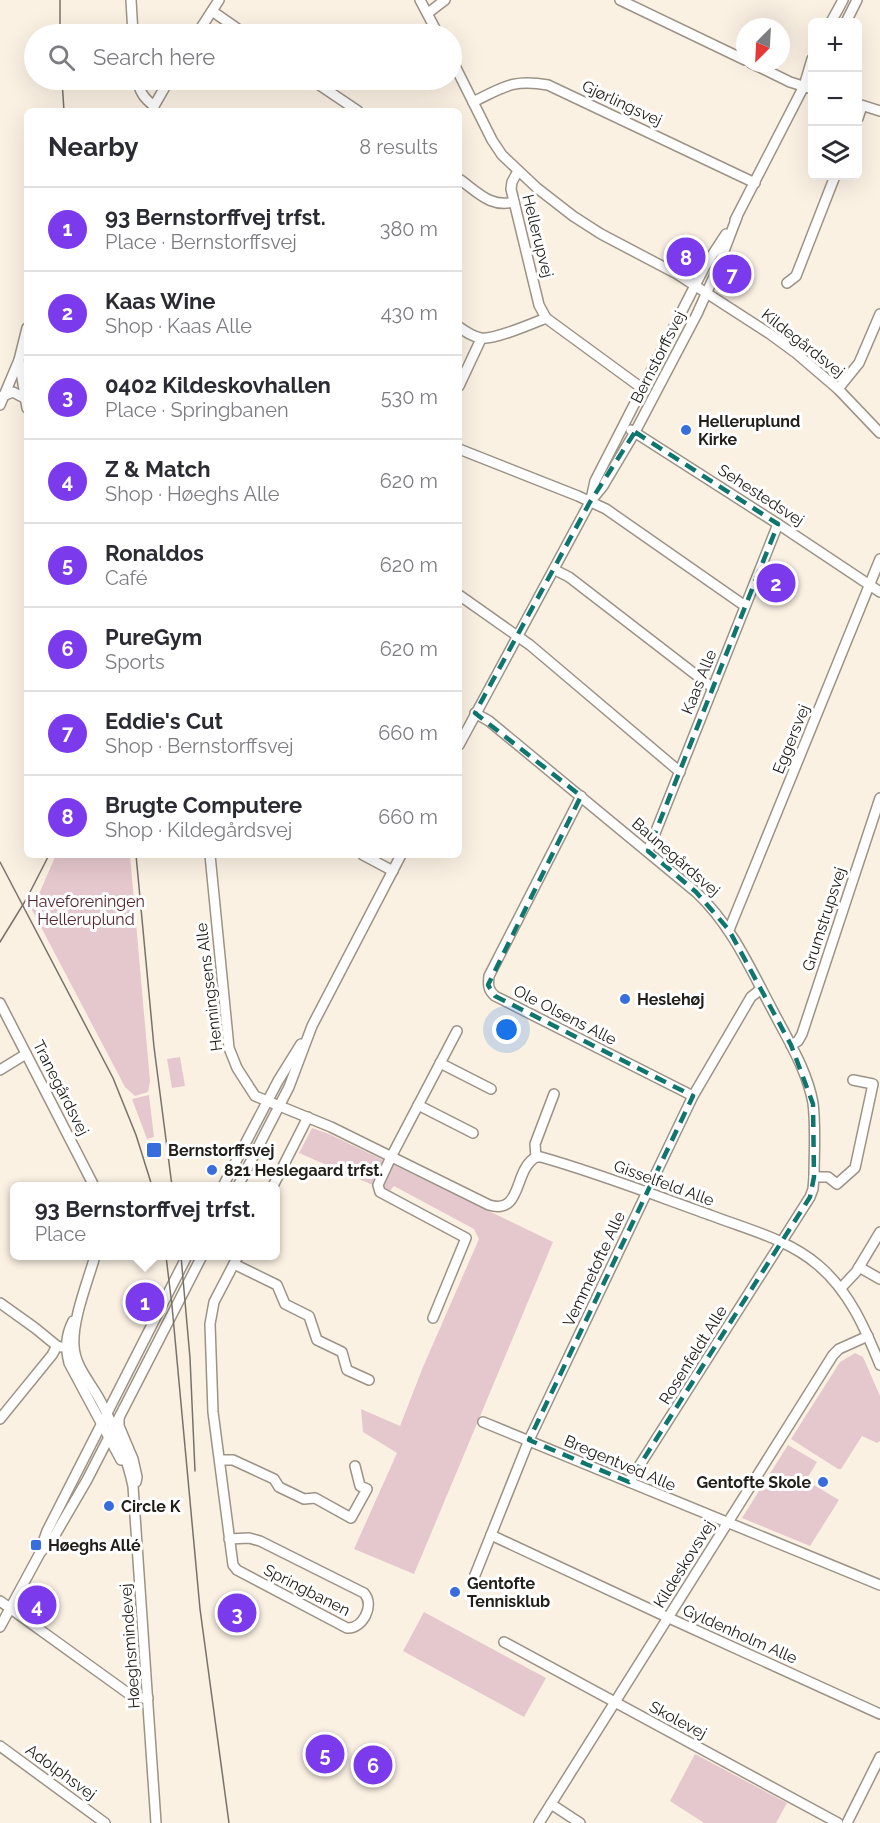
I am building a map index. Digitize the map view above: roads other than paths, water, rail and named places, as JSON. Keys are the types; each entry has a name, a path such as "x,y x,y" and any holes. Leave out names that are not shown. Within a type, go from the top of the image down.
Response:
{"street":[{"path":"131,0 133,24"},
{"path":"204,24 219,0"},
{"path":"420,0 433,24"},
{"path":"428,13 445,0"},
{"path":"620,0 736,56"},
{"path":"833,18 843,0"},
{"path":"848,18 858,0"},
{"path":"212,11 231,24"},
{"path":"769,72 808,88"},
{"path":"462,80 492,140 502,155 518,171"},
{"name":"Gjørlingsvej","path":"473,102 508,84 527,82 548,86 754,183"},
{"name":"Bernstorffsvej","path":"462,739 590,502 603,486 635,432 707,293 737,217 754,183 808,88"},
{"path":"140,90 153,108"},
{"path":"155,108 164,90"},
{"path":"327,90 354,108"},
{"path":"862,106 880,111"},
{"name":"Hellerupvej","path":"518,171 511,189 539,305 546,318"},
{"name":"Kildegårdsvej","path":"518,171 573,216 601,234 677,274 776,338 838,389 880,434"},
{"path":"787,283 796,276 833,180"},
{"path":"462,182 492,202 503,204 514,202"},
{"name":"Bernstorffsvej","path":"590,502 595,481 705,266 737,217"},
{"path":"838,389 859,363 880,314"},
{"path":"462,329 481,339 492,338 546,318 643,389"},
{"path":"462,380 481,339"},
{"path":"2,400 19,360 24,340"},
{"path":"19,360 24,391"},
{"path":"2,400 13,392 24,402"},
{"name":"Sehestedsvej","path":"624,426 880,592"},
{"path":"462,450 606,509 745,606"},
{"name":"Kaas Alle","path":"648,851 778,524"},
{"name":"Eggersvej","path":"729,930 880,560"},
{"path":"555,570 569,578 713,688"},
{"path":"462,597 519,636 680,772"},
{"name":"Baunegårdsvej","path":"476,713 581,796 710,904 729,930 806,1076 813,1104 813,1189 781,1242"},
{"name":"Ole Olsens Alle","path":"581,796 489,976 490,991 495,996 693,1096"},
{"name":"Grumstrupsvej","path":"791,1046 802,1034 880,798"},
{"name":"Henningsens Alle","path":"210,858 229,1048 237,1068 253,1094 309,1117 489,1206 502,1207 512,1199 527,1163 536,1157"},
{"path":"369,858 393,871"},
{"path":"225,1182 278,1081 312,1026 400,858"},
{"name":"Vemmetofte Alle","path":"475,1575 529,1440 693,1096 751,997 761,989"},
{"name":"Tranegårdsvej","path":"0,1004 92,1182"},
{"path":"240,1182 289,1087 312,1026"},
{"path":"433,1318 466,1238 380,1192 378,1185 457,1031"},
{"path":"0,1070 26,1054"},
{"path":"440,1063 491,1089"},
{"path":"814,1177 828,1177 837,1184 855,1168 873,1084 853,1080"},
{"path":"536,1157 535,1144 554,1094"},
{"path":"418,1105 473,1133"},
{"path":"275,1182 309,1117"},
{"name":"Gisselfeld Alle","path":"536,1157 589,1171 781,1242"},
{"path":"841,1288 859,1266 880,1232"},
{"path":"781,1242 818,1265 841,1288 856,1311 880,1365"},
{"name":"Rosenfeldt Alle","path":"629,1482 781,1242"},
{"path":"94,1260 81,1305 67,1334 66,1347 73,1372 102,1424 111,1434"},
{"path":"40,1553 46,1531 185,1260"},
{"path":"0,1627 40,1553 55,1535 76,1500 200,1260"},
{"name":"Springbanen","path":"229,1539 249,1538 270,1545 364,1593 368,1597 369,1604 362,1622 353,1629 347,1628 237,1570 233,1565 229,1539 220,1460 213,1412 210,1324 214,1302 236,1260 277,1285 285,1304 309,1316 317,1340 342,1352 347,1370 369,1380"},
{"path":"859,1266 880,1279"},
{"path":"0,1303 66,1347 99,1398 107,1414 111,1434"},
{"name":"Kildeskovsvej","path":"539,1823 833,1355 839,1349 868,1336"},
{"path":"0,1419 52,1355 66,1347"},
{"path":"119,1419 119,1426 133,1458 137,1477 134,1495"},
{"name":"Bregentved Alle","path":"483,1422 880,1585"},
{"name":"Høeghsmindevej","path":"111,1434 128,1468 134,1495 156,1823"},
{"path":"220,1460 232,1460 274,1479 279,1487 304,1499 315,1498 351,1518 366,1489 360,1486 355,1466"},
{"name":"Gyldenholm Alle","path":"491,1535 880,1714"},
{"path":"0,1601 129,1694 138,1698 148,1698"},
{"name":"Skolevej","path":"504,1642 838,1823"},
{"name":"Adolphsvej","path":"0,1746 105,1823"},
{"path":"847,1823 880,1757"},
{"path":"551,1804 580,1823"}],"tram line":[{"path":"60,0 60,24"},
{"path":"63,90 64,108"},
{"path":"0,942 27,898 47,858"},
{"path":"136,858 154,1047 171,1182"},
{"path":"0,862 113,1078 136,1135 151,1182"},
{"path":"166,1260 200,1609 229,1823"},
{"path":"181,1260 190,1358 195,1471"}],"place":[{"name":"Brugte Computere","path":"686,257"},
{"name":"Eddie's Cut","path":"732,274"},
{"name":"Helleruplund Kirke","path":"686,430"},
{"name":"Kaas Wine","path":"776,583"},
{"name":"Heslehøj","path":"625,999"},
{"name":"Bernstorffsvej","path":"154,1150"},
{"name":"821 Heslegaard trfst.","path":"212,1170"},
{"name":"93 Bernstorffvej trfst.","path":"145,1302"},
{"name":"Gentofte Skole","path":"823,1482"},
{"name":"Circle K","path":"109,1506"},
{"name":"Høeghs Allé","path":"36,1545"},
{"name":"Gentofte Tennisklub","path":"455,1592"},
{"name":"Z & Match","path":"37,1605"},
{"name":"0402 Kildeskovhallen","path":"237,1613"},
{"name":"Ronaldos","path":"325,1754"},
{"name":"PureGym","path":"373,1765"}],"park label":[{"name":"Haveforeningen Helleruplund","path":"86,910"}]}
